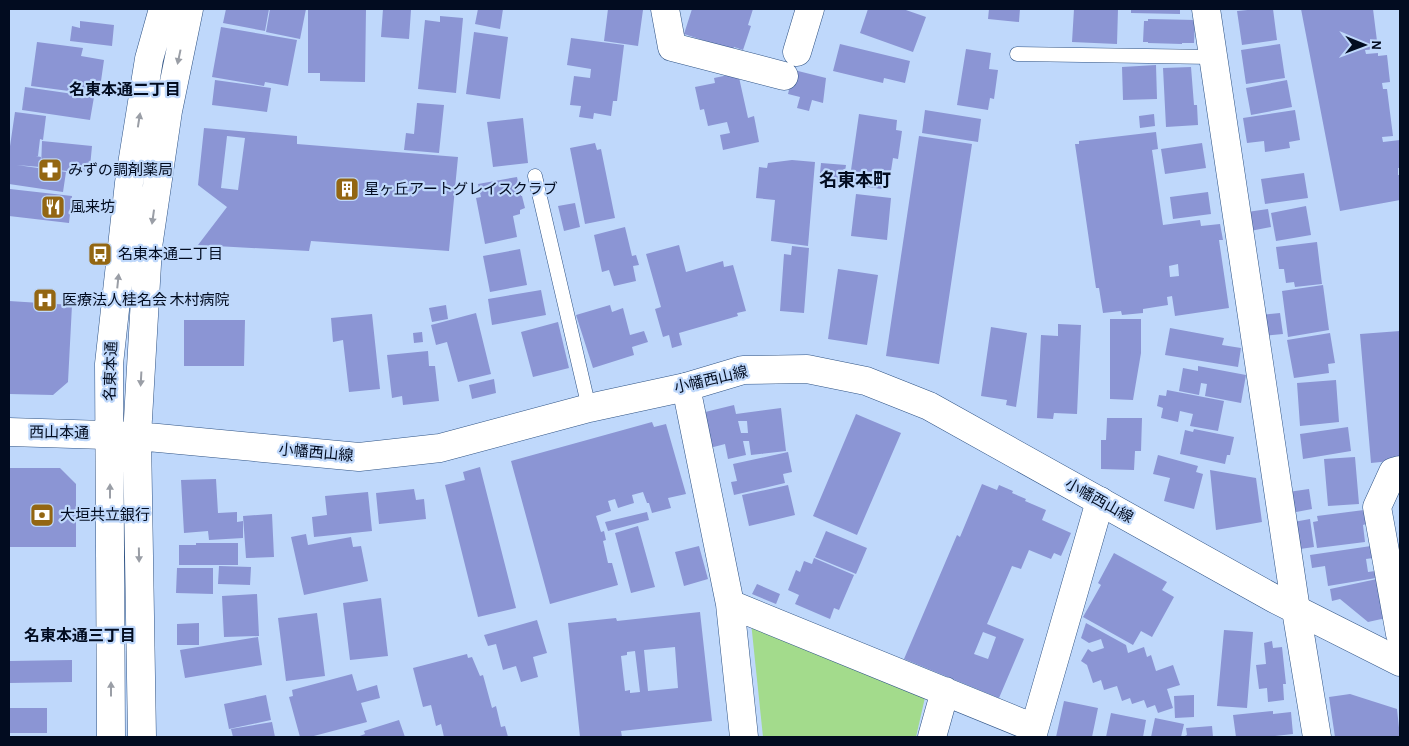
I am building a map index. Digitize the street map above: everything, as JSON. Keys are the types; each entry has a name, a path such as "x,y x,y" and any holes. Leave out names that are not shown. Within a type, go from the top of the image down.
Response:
{"street":[{"name":"名東本通","path":"111,737 109,364 129,184 149,59 163,9"},
{"name":"名東本通","path":"142,737 138,436 148,247 168,111 189,9"},
{"path":"665,9 672,46 784,76"},
{"path":"797,52 810,9"},
{"path":"1206,9 1296,610 1317,737"},
{"name":"小幡西山線","path":"110,434 359,457 440,448 589,408 686,387 743,370 807,369 866,380 929,406 1296,610 1400,662"},
{"path":"686,387 730,604 744,737"},
{"name":"西山本通","path":"9,432 110,434"},
{"path":"1400,470 1393,472 1377,507 1400,634"},
{"path":"730,604 945,692 1033,732 1100,501"},
{"path":"932,737 945,692"}],"lane":[{"path":"1017,54 1212,57"},
{"path":"535,176 589,408"}],"green space":[{"path":"751,622 926,693 916,737 763,737"}],"building":[{"path":"226,9 269,9 265,31 223,23"},
{"path":"270,9 306,9 300,39 266,32"},
{"path":"308,9 366,9 365,82 320,81 320,73 308,73"},
{"path":"383,9 411,10 409,39 381,37"},
{"path":"478,9 503,9 500,29 475,24"},
{"path":"608,9 643,10 638,46 604,41"},
{"path":"692,9 753,9 748,25 751,26 743,50 734,47 733,50 684,34"},
{"path":"868,9 903,9 926,17 913,52 860,33"},
{"path":"989,9 1020,9 1019,22 988,19"},
{"path":"1074,9 1118,9 1117,44 1072,42"},
{"path":"1131,9 1180,9 1180,14 1131,13"},
{"path":"1273,9 1277,40 1242,45 1237,11"},
{"path":"1301,9 1373,9 1378,49 1365,50 1366,54 1378,53 1378,56 1387,55 1390,82 1382,83 1383,89 1387,89 1393,136 1382,137 1383,142 1400,140 1400,168 1398,168 1398,175 1400,175 1400,200 1340,211"},
{"path":"440,16 463,18 456,93 418,89 425,20 440,22"},
{"path":"1148,19 1195,20 1194,43 1143,42 1144,21 1148,21"},
{"path":"80,21 114,25 112,46 70,41 72,26 80,28"},
{"path":"221,27 297,40 288,86 265,82 264,86 212,77"},
{"path":"474,32 508,37 500,99 466,94"},
{"path":"571,38 624,45 617,101 613,101 611,116 594,113 593,119 579,117 581,106 570,105 574,76 590,78 591,69 567,65"},
{"path":"37,42 83,48 81,56 104,60 99,95 31,86"},
{"path":"840,44 910,61 905,83 884,78 883,83 833,71"},
{"path":"1280,44 1285,78 1246,84 1241,50"},
{"path":"966,49 991,53 989,69 998,70 994,99 990,98 988,110 957,105"},
{"path":"1156,65 1157,99 1123,100 1122,67"},
{"path":"1191,67 1194,105 1197,105 1198,125 1166,127 1163,68"},
{"path":"794,70 826,78 823,103 812,100 809,111 797,108 800,97 788,94"},
{"path":"738,73 748,118 754,116 759,142 723,150 720,135 730,133 727,122 708,126 704,109 700,110 695,87 715,83 714,78"},
{"path":"215,80 271,88 267,112 212,105"},
{"path":"1287,80 1292,107 1251,115 1246,88"},
{"path":"25,87 94,97 90,120 22,110"},
{"path":"417,103 444,105 439,153 404,150 406,133 414,134"},
{"path":"925,110 981,119 978,142 922,133"},
{"path":"1295,110 1300,140 1289,142 1290,148 1265,152 1264,141 1247,143 1243,118"},
{"path":"15,112 46,116 43,140 40,139 38,156 36,156 41,157 40,167 17,165 66,172 63,192 9,184 9,153"},
{"path":"859,114 897,120 896,130 902,131 898,159 893,158 888,190 849,184"},
{"path":"1154,114 1155,126 1140,128 1139,116"},
{"path":"523,118 528,163 493,167 487,122"},
{"name":"星ヶ丘アートグレイスクラブ","path":"204,128 297,136 297,144 458,157 449,251 311,241 309,251 198,245 227,207 198,185","holes":["227,136 245,138 238,190 221,188"]},
{"path":"1156,132 1158,149 1152,150 1163,225 1200,220 1201,226 1220,224 1223,240 1219,240 1229,308 1175,316 1172,296 1167,297 1168,305 1143,309 1143,313 1122,315 1121,311 1103,313 1099,288 1096,288 1075,144 1079,144 1079,141","holes":["1178,264 1179,276 1170,277 1169,266"]},
{"path":"919,136 972,144 939,364 886,356"},
{"path":"42,141 92,146 90,167 85,167 84,173 41,168"},
{"path":"595,143 597,150 601,149 615,218 585,224 570,148"},
{"path":"1202,143 1206,168 1165,174 1161,149"},
{"path":"792,160 815,162 808,246 771,241 775,200 756,198 759,167 767,168 768,163"},
{"path":"821,163 846,165 843,186 819,184"},
{"path":"1304,173 1308,198 1265,204 1261,179"},
{"path":"517,177 525,208 520,210 520,214 513,216 517,237 485,244 476,198 481,197 478,184"},
{"path":"10,189 72,196 69,223 9,216"},
{"path":"1208,192 1211,214 1173,219 1170,197"},
{"path":"856,194 891,198 887,240 851,236"},
{"path":"575,203 580,227 564,231 558,206"},
{"path":"1306,206 1311,235 1276,241 1271,213"},
{"path":"1268,209 1271,227 1250,231 1247,212"},
{"path":"625,227 632,256 636,255 639,265 633,266 636,281 614,286 609,270 602,272 594,235"},
{"path":"1317,242 1322,284 1295,287 1294,282 1286,283 1284,269 1279,269 1276,247"},
{"path":"679,245 686,272 723,261 724,267 733,265 746,311 737,313 738,316 679,333 682,345 672,348 669,335 663,337 655,309 661,307 646,254"},
{"path":"792,246 809,248 804,313 780,311 784,254 791,255"},
{"path":"520,249 527,285 490,292 483,256"},
{"path":"838,269 878,275 867,345 828,339"},
{"path":"1323,285 1329,330 1288,337 1282,291"},
{"path":"541,290 546,315 492,325 488,299"},
{"name":"医療法人桂名会 木村病院","path":"9,301 72,305 68,382 53,395 9,394"},
{"path":"446,305 448,319 432,322 429,308"},
{"path":"610,305 612,312 623,308 630,335 644,331 648,342 632,347 634,355 593,368 576,315"},
{"path":"476,313 491,374 458,382 447,342 436,345 431,325"},
{"path":"1280,313 1283,334 1263,336 1261,315"},
{"path":"372,314 380,389 349,392 343,340 333,342 331,318"},
{"path":"1110,319 1141,319 1141,353 1133,400 1110,399"},
{"path":"184,320 245,320 244,366 184,366"},
{"path":"558,322 569,368 533,377 521,332"},
{"path":"1058,324 1081,325 1077,414 1054,413 1053,419 1037,418 1041,335 1058,336"},
{"path":"991,327 1027,333 1016,407 1006,405 1007,400 981,396"},
{"path":"1170,328 1224,338 1222,345 1241,348 1238,367 1165,355"},
{"path":"1400,331 1400,460 1371,463 1360,334"},
{"path":"422,332 423,342 414,343 413,333"},
{"path":"1330,333 1335,363 1328,364 1329,373 1294,378 1287,340"},
{"path":"428,351 429,366 435,366 439,401 403,405 402,396 392,398 387,355"},
{"path":"1198,366 1246,375 1241,403 1205,396 1207,384 1201,383 1199,395 1179,391 1183,368 1198,371"},
{"path":"494,379 496,393 472,399 469,385"},
{"path":"1336,380 1339,422 1300,426 1297,383"},
{"path":"1167,390 1224,401 1218,431 1190,426 1193,414 1180,411 1178,422 1161,418 1163,408 1157,406 1159,395 1166,396"},
{"path":"734,405 736,414 781,408 786,451 751,455 749,441 743,441 746,455 728,459 725,444 706,449 697,414","holes":["738,421 747,421 748,433 741,433"]},
{"path":"856,414 901,433 857,535 813,516"},
{"path":"1107,418 1142,418 1141,451 1135,451 1134,470 1101,469 1101,440 1106,440"},
{"path":"652,422 654,427 666,424 686,494 668,498 671,508 652,513 643,492 632,495 634,503 618,508 615,499 608,501 611,511 596,516 601,532 604,531 606,540 603,541 608,563 612,563 618,585 550,604 511,461"},
{"path":"1348,427 1351,451 1303,459 1300,434"},
{"path":"1194,429 1234,437 1230,455 1227,455 1225,464 1180,454 1185,430 1193,432"},
{"path":"788,452 792,472 783,474 785,483 734,495 731,482 737,481 733,464"},
{"path":"1158,455 1198,466 1196,472 1203,474 1194,509 1164,501 1170,478 1153,474"},
{"path":"1355,457 1359,504 1328,506 1324,459"},
{"path":"480,467 516,608 478,617 445,485 465,480 463,472"},
{"name":"大垣共立銀行","path":"9,468 60,468 76,484 76,547 9,547"},
{"path":"1210,470 1256,478 1262,522 1216,530"},
{"path":"216,479 218,513 237,512 237,522 243,521 243,538 209,540 208,531 184,533 181,480"},
{"path":"982,484 997,490 999,485 1013,491 1012,493 1026,499 1025,501 1046,510 1042,520 1071,533 1061,556 1054,553 1051,559 1029,550 1021,569 1012,566 987,624 1024,639 999,698 904,659 957,535 960,537","holes":["983,632 996,637 988,659 974,654"]},
{"path":"788,485 795,515 749,526 742,495"},
{"path":"414,489 416,500 424,499 426,519 379,524 376,493"},
{"path":"1309,489 1312,509 1291,513 1288,492"},
{"path":"368,492 372,531 314,537 312,517 327,515 325,496"},
{"path":"1364,510 1366,524 1363,525 1365,542 1317,548 1313,522 1318,521 1317,516"},
{"path":"647,512 649,520 608,531 605,522"},
{"path":"272,514 274,557 246,558 243,516"},
{"path":"1310,519 1314,547 1293,550 1288,523"},
{"path":"638,526 655,587 631,593 615,533"},
{"path":"826,531 867,548 856,574 815,557"},
{"path":"306,534 308,545 351,537 353,547 361,546 368,581 304,595 291,537"},
{"path":"196,543 238,543 238,565 179,565 179,545 196,545"},
{"path":"699,546 708,579 684,586 675,552"},
{"path":"1371,546 1373,558 1366,559 1368,572 1375,571 1376,578 1328,586 1325,566 1312,568 1310,555"},
{"path":"1114,553 1167,582 1162,590 1174,597 1152,637 1141,631 1133,645 1083,617 1101,585 1098,583"},
{"path":"814,558 854,575 839,610 834,608 830,619 795,604 799,595 788,590 796,570 800,572 804,561 812,564"},
{"path":"219,566 251,567 250,585 218,584"},
{"path":"177,568 213,568 213,594 176,593"},
{"path":"1377,579 1386,618 1368,622 1340,599 1332,601 1330,589"},
{"path":"757,584 780,594 776,604 752,594"},
{"path":"257,594 259,636 224,637 222,596"},
{"path":"381,598 388,656 350,660 343,603"},
{"path":"700,612 712,721 621,731 622,737 580,737 568,623 616,618 617,621","holes":["675,647 678,688 648,691 644,650","635,651 640,692 630,693 630,690 625,691 621,656 627,655 627,652"]},
{"path":"317,613 325,676 286,681 278,618"},
{"path":"537,620 547,653 533,657 538,677 521,682 516,666 503,670 496,644 488,646 484,635"},
{"path":"199,623 199,645 177,645 177,624"},
{"path":"1086,623 1126,645 1128,653 1144,647 1147,657 1151,655 1156,671 1173,665 1180,685 1167,689 1173,708 1158,713 1155,705 1147,708 1144,700 1132,704 1130,698 1122,701 1117,686 1104,690 1101,680 1093,683 1087,665 1081,661 1088,649 1092,652 1104,648 1101,639 1089,643 1081,638"},
{"path":"1224,630 1253,632 1247,708 1217,706"},
{"path":"258,637 262,665 185,678 180,650"},
{"path":"1272,641 1273,648 1282,647 1286,684 1283,684 1284,700 1268,702 1267,688 1259,689 1256,665 1266,664 1264,643"},
{"path":"467,654 468,658 472,657 480,676 483,675 492,708 496,706 501,727 505,726 508,737 444,737 441,724 436,726 431,705 423,707 413,668"},
{"path":"72,660 72,682 9,683 9,661"},
{"path":"352,674 357,691 377,685 380,698 361,703 367,722 310,737 300,737 289,697 293,696 292,690"},
{"path":"1350,694 1397,709 1400,737 1335,737 1329,697"},
{"path":"266,695 271,720 229,729 224,704"},
{"path":"1194,695 1194,717 1175,718 1174,696"},
{"path":"1064,701 1098,708 1092,737 1056,737"},
{"path":"9,708 47,708 47,733 9,733"},
{"path":"1273,711 1273,714 1291,712 1293,734 1275,737 1236,737 1233,715"},
{"path":"1111,713 1146,720 1143,737 1106,737"},
{"path":"1155,718 1184,724 1181,737 1151,737"},
{"path":"399,720 405,737 357,737 365,734 364,731"},
{"path":"272,722 275,737 233,737 231,729"},
{"path":"1212,726 1213,737 1185,737 1187,735 1186,728"}],"place":[{"name":"みずの調剤薬局","path":"50,170"},
{"name":"星ヶ丘アートグレイスクラブ","path":"347,189"},
{"name":"風来坊","path":"53,207"},
{"name":"名東本通二丁目","path":"100,254"},
{"name":"医療法人桂名会 木村病院","path":"45,300"},
{"name":"大垣共立銀行","path":"42,515"}],"district":[{"name":"名東本通二丁目","path":"125,90"},
{"name":"名東本町","path":"855,181"},
{"name":"名東本通三丁目","path":"80,636"}]}
